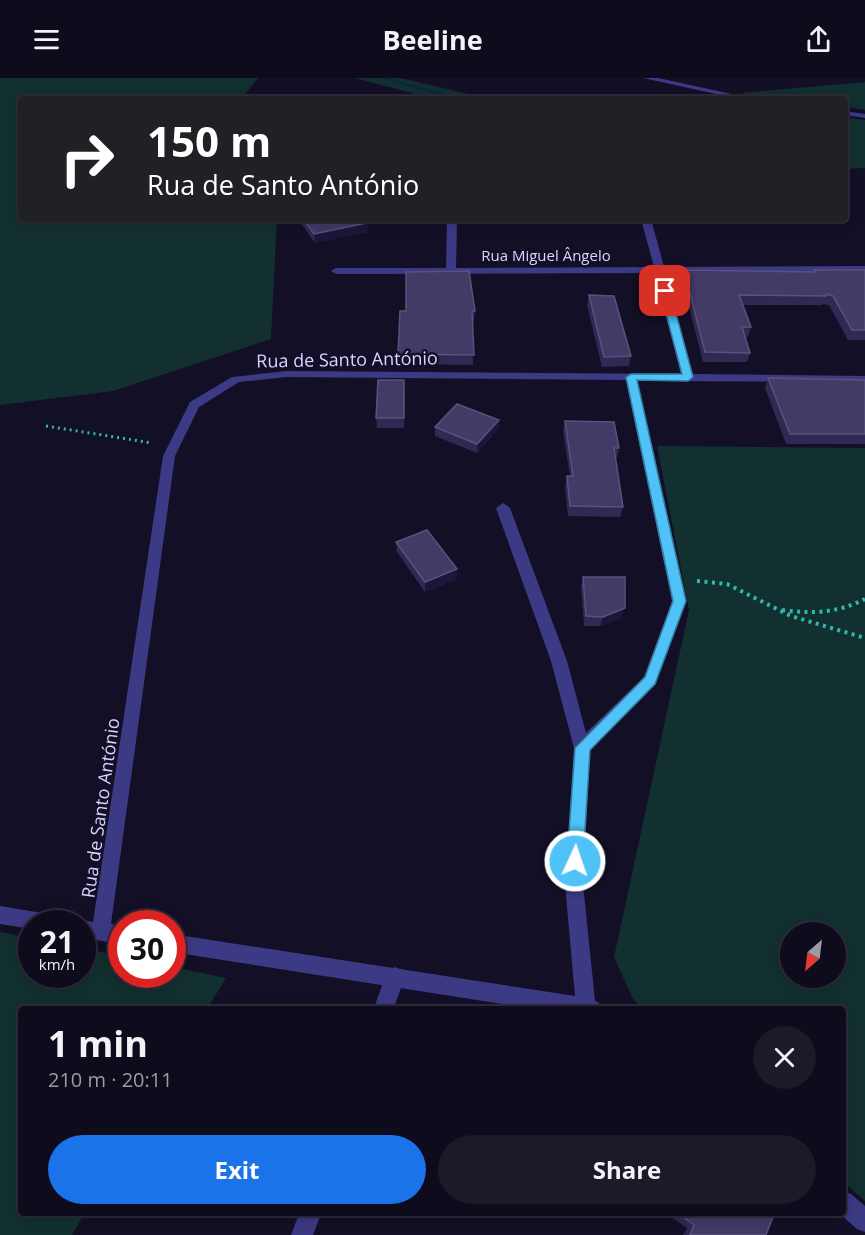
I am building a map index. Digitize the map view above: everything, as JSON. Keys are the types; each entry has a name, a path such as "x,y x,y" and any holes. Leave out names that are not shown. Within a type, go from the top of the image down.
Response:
{"street":[{"path":"647,78 736,96"},
{"path":"848,114 865,116"},
{"path":"452,222 452,270"},
{"path":"647,222 688,377"},
{"name":"Rua Miguel Ângelo","path":"336,271 865,269"},
{"name":"Rua de Santo António","path":"95,910 169,456 194,405 236,379 287,374 865,379"},
{"path":"582,748 650,680 680,601 631,377"},
{"path":"503,508 560,661 582,748 574,884 589,1006"},
{"path":"0,915 18,918"},
{"path":"186,945 576,1006"},
{"path":"384,1006 395,977"},
{"path":"846,1205 865,1221"},
{"path":"302,1235 309,1216"}],"path":[{"path":"46,426 174,447"},
{"path":"674,578 727,584 792,616 865,638"},
{"path":"779,610 815,615 844,610 865,599"}],"green space":[{"path":"0,78 258,78 243,96 18,96 18,222 277,222 271,339 113,391 0,405"},
{"path":"355,78 401,78 477,96 423,96"},
{"path":"865,82 865,110 848,107 848,96 762,96 739,93"},
{"path":"848,118 865,120 865,168 848,169"},
{"path":"657,446 865,448 865,1201 846,1185 846,1006 640,1006 632,997 614,957 689,610"},
{"path":"0,932 18,935 18,988 96,988 96,951 108,953 108,988 186,988 186,970 226,978 209,1006 18,1006 18,1216 83,1216 72,1235 0,1235"}],"building":[{"path":"305,222 366,222 366,223 314,234"},
{"path":"684,270 816,272 814,270 865,270 865,330 852,330 833,296 826,294 826,296 739,295 751,327 742,327 750,353 705,352"},
{"path":"469,271 475,311 472,311 474,355 398,354 400,311 406,311 406,272"},
{"path":"589,295 614,296 631,356 604,357"},
{"path":"768,378 865,380 865,434 790,434"},
{"path":"378,380 404,380 404,418 376,418"},
{"path":"457,404 499,420 477,444 435,427"},
{"path":"565,421 614,422 619,448 614,448 623,507 570,506 567,476 573,476"},
{"path":"427,530 457,569 425,582 396,542"},
{"path":"583,577 625,577 625,608 603,617 586,616"},
{"path":"682,1216 773,1216 766,1235 690,1235 694,1225"}],"waterway":[{"path":"383,78 448,96"}],"route":[{"path":"575,861 582,748 650,680 680,601 631,377 688,377 665,291"}]}
